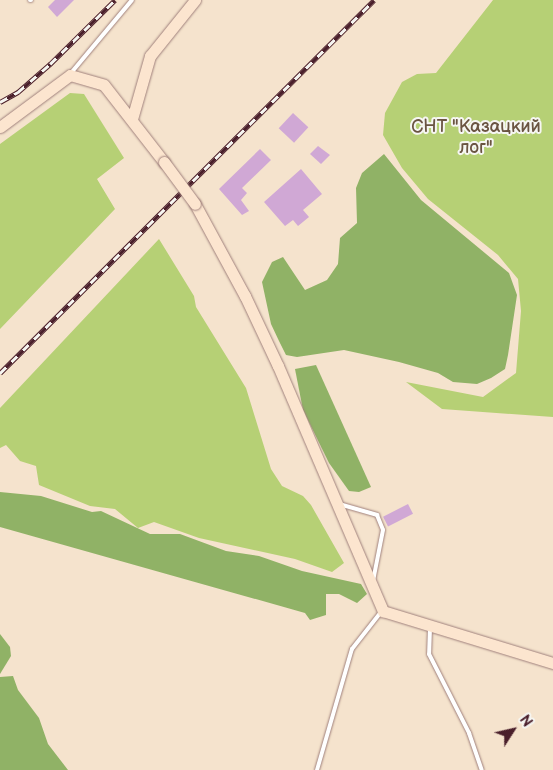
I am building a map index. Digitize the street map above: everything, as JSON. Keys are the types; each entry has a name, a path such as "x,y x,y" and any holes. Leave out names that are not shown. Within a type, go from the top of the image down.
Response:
{"street":[{"path":"132,119 150,56 195,0"},
{"path":"0,127 70,75 104,85 132,119 195,204 245,296 383,610 430,628 553,662"}],"lane":[{"path":"70,75 132,0"},
{"path":"336,503 377,515 384,530 372,586"},
{"path":"317,770 352,650 383,610"},
{"path":"430,628 429,654 469,733 482,770"}],"green space":[{"name":"СНТ \"Казацкий лог\"","path":"493,0 553,0 553,417 442,409 406,382 483,397 516,373 521,311 518,279 498,255 428,199 402,168 383,135 385,113 402,82 417,74 436,73"},
{"path":"70,93 84,94 124,158 97,179 115,209 0,329 0,144"},
{"path":"384,154 421,200 509,273 517,295 508,355 505,369 491,378 477,384 453,382 438,373 344,350 297,357 286,355 279,341 271,324 262,282 272,262 283,257 305,290 327,280 338,264 340,238 357,223 356,188 362,173"},
{"path":"159,239 194,296 196,307 246,388 271,469 282,486 303,496 311,505 344,563 332,572 295,559 199,538 154,522 138,528 115,509 90,506 39,485 36,466 20,461 6,445 0,448 0,408"},
{"path":"316,365 371,487 359,492 349,491 329,463 303,410 295,369"},
{"path":"0,492 41,496 92,512 101,511 150,534 180,534 226,551 259,556 302,571 361,584 367,594 357,603 339,594 326,594 326,615 310,620 305,613 0,527"},
{"path":"0,634 10,647 11,656 0,674"},
{"path":"13,676 18,690 39,718 48,744 68,770 0,770 0,677"}],"building":[{"path":"55,0 74,0 57,17 48,7"},
{"path":"293,113 308,127 294,143 279,128"},
{"path":"318,146 330,155 321,164 310,154"},
{"path":"260,149 271,160 242,188 247,193 241,200 249,211 242,215 219,189"},
{"path":"301,169 322,194 303,210 309,217 298,226 293,220 285,226 264,202"},
{"path":"408,504 413,514 388,527 383,517"}],"railway":[{"path":"0,102 18,92 50,64 115,0"},
{"path":"0,373 374,0"}]}
